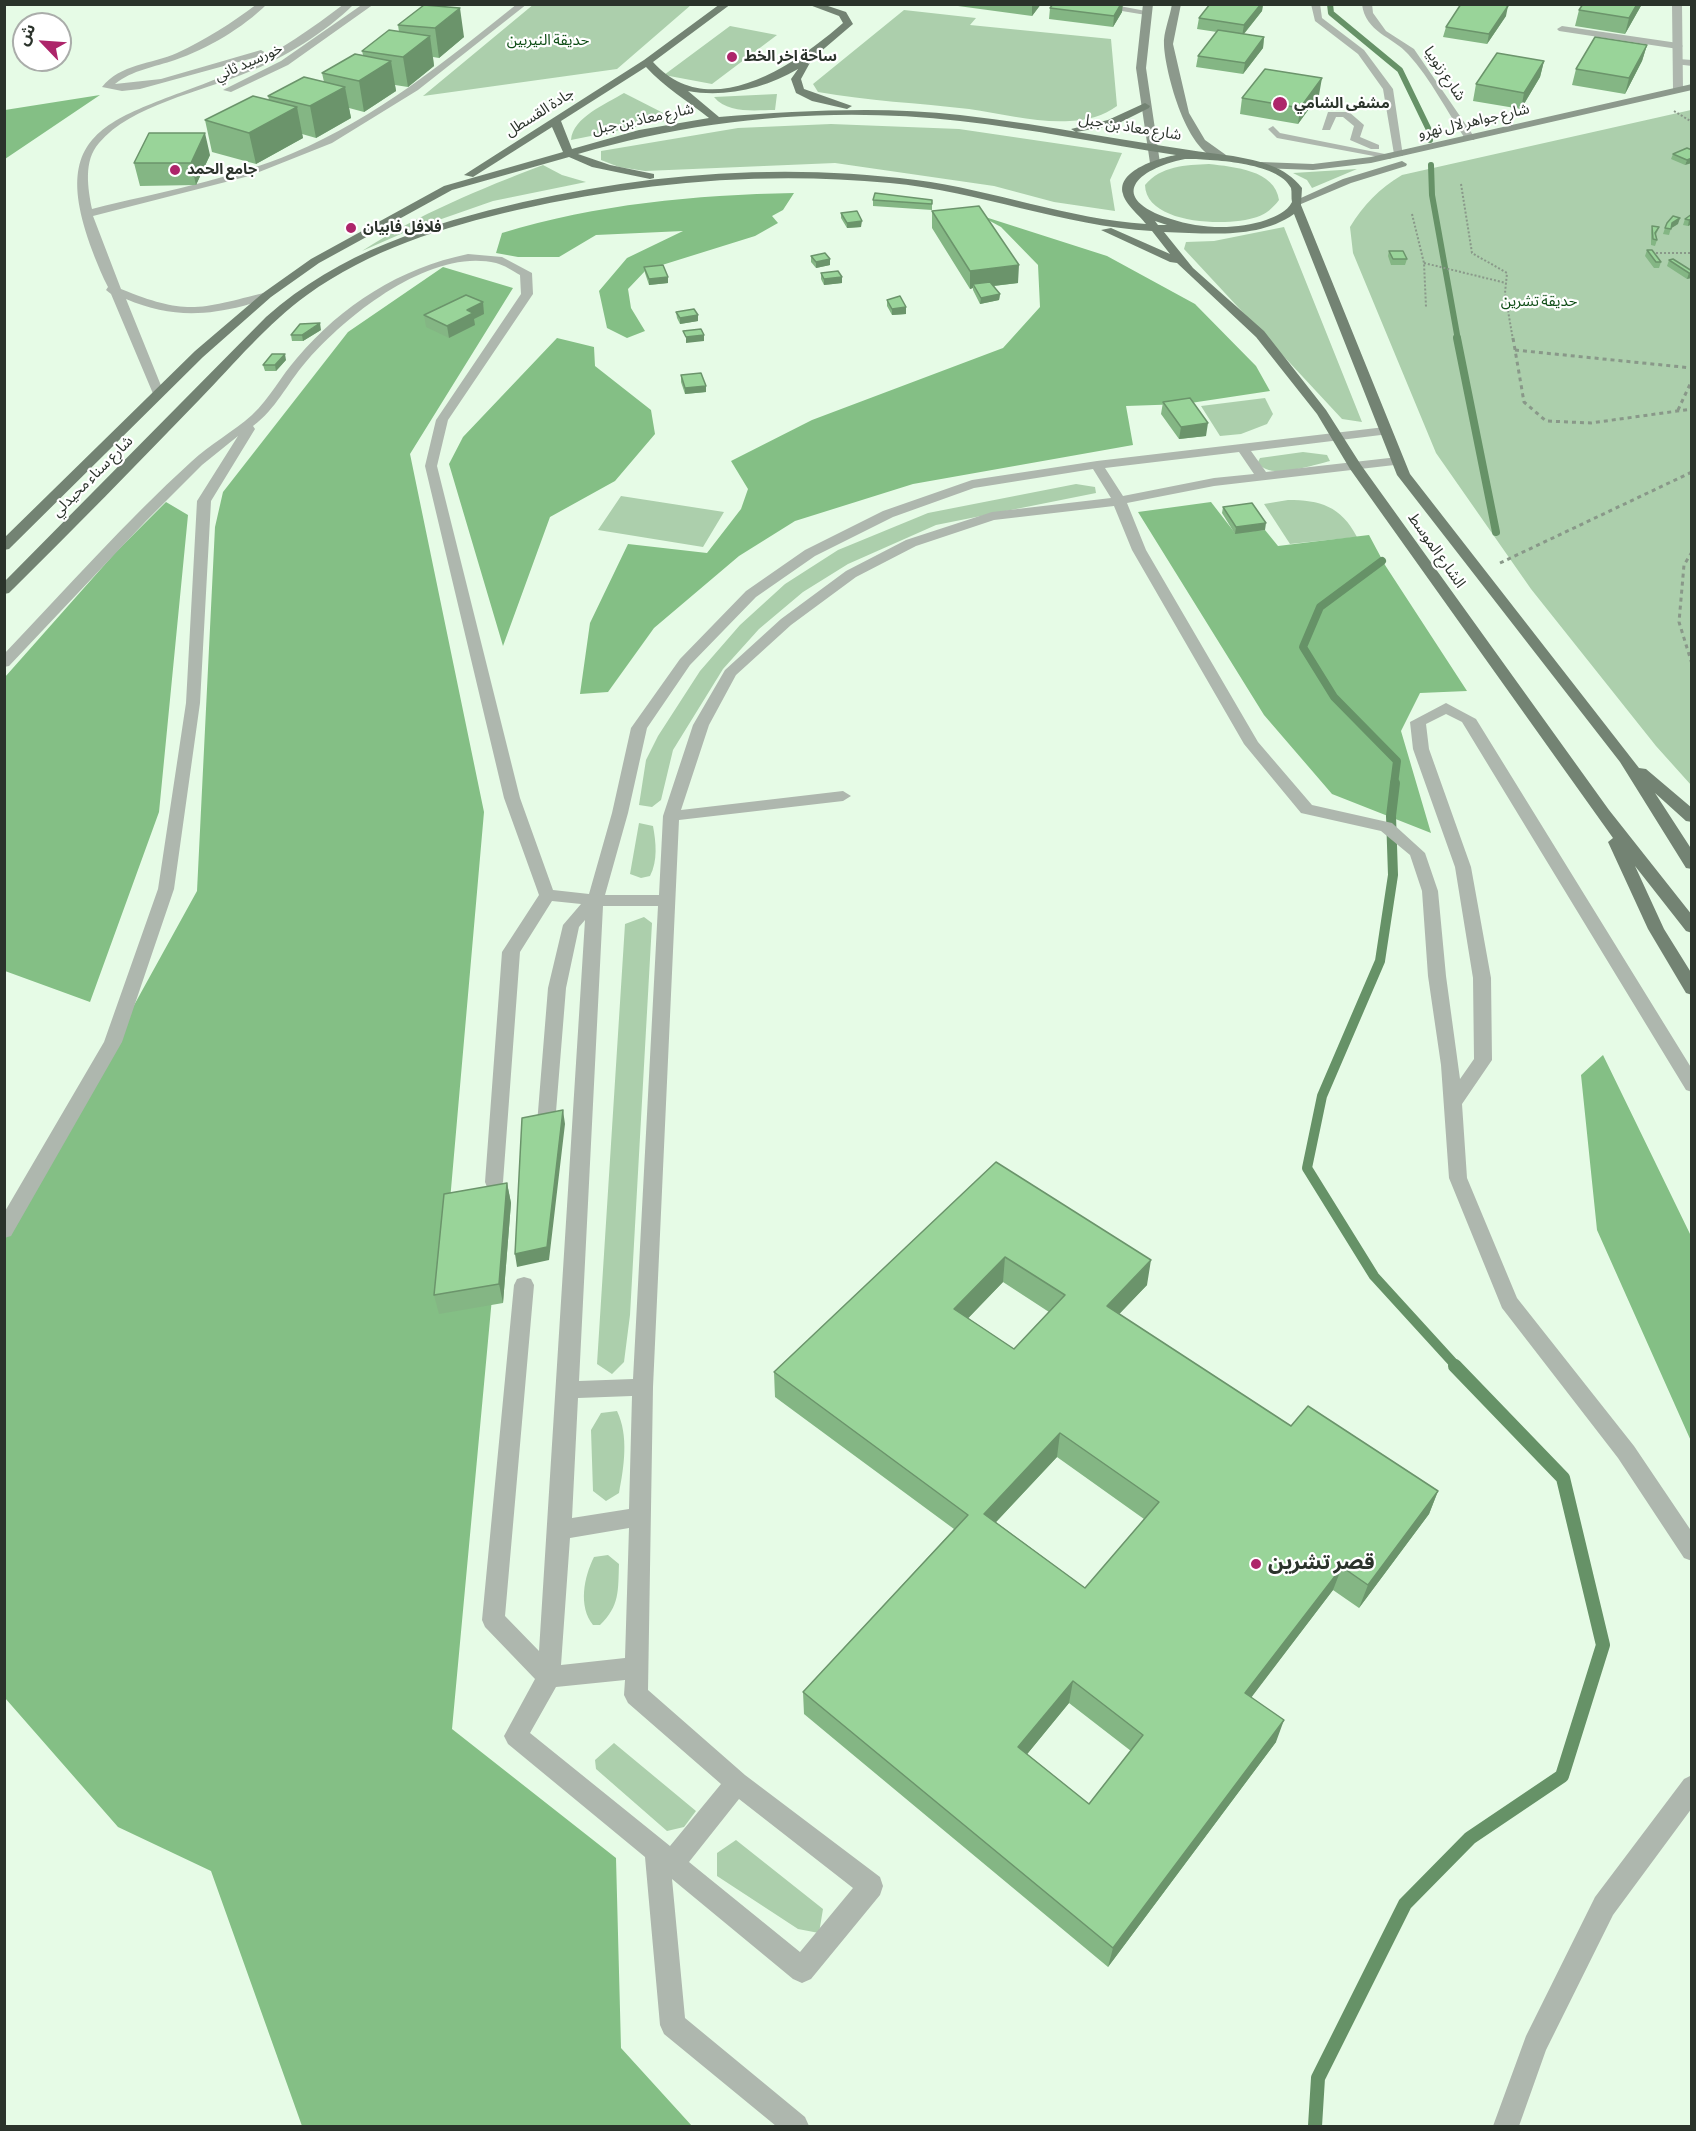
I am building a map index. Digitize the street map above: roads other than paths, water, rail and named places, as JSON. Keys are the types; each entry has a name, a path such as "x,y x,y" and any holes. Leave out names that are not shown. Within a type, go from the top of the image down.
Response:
{"main road":[{"name":"جادة القسطل","path":"448,188 556,122 647,62 726,4"},
{"path":"674,85 707,90 744,88 776,77 811,56 848,24 848,20 838,12 811,4"},
{"path":"1177,4 1168,44 1184,113 1201,142 1222,157"},
{"path":"1147,8 1141,68 1155,163 1203,156"},
{"path":"811,56 796,79 799,91 816,99 890,113"},
{"path":"647,62 664,80 674,85 717,120"},
{"name":"شارع جواهر لال نهرو","path":"1261,165 1313,167 1395,155 1692,87"},
{"name":"شارع جواهر لال نهرو","path":"1296,204 1347,181 1405,163 1692,96"},
{"path":"1050,130 1111,123 1145,106"},
{"name":"شارع معاذ بن جبل","path":"158,393 267,295 315,261 448,188 639,133 717,120 793,114 890,113 960,118 1050,130 1203,156"},
{"path":"556,122 562,141 570,152 609,168 667,178 779,173 895,180 974,193 1060,213 1155,229 1244,228 1268,224 1286,215 1296,204"},
{"name":"الشارع الموسط","path":"1203,156 1222,157 1261,165 1280,173 1292,183 1298,194 1296,204 1404,476 1626,759 1692,864"},
{"name":"الشارع الموسط","path":"1155,163 1131,178 1127,188 1130,198 1189,270 1260,334 1322,413 1355,466 1603,813 1692,927"},
{"name":"شارع سناء محيدلي","path":"4,590 258,331 318,281 402,240 482,215 568,194 667,178"},
{"path":"1139,208 1172,223 1216,229"},
{"path":"1060,213 1135,241 1189,270"},
{"name":"شارع سناء محيدلي","path":"4,546 158,393"},
{"path":"1626,759 1692,817"},
{"path":"1603,813 1656,929 1692,988"}],"street":[{"path":"263,4 206,42 177,56 113,78 107,87 126,87 177,77 294,44"},
{"name":"خورسيد ثاني","path":"158,393 135,332 112,290 87,214 82,184 87,154 95,141 126,119 178,95 234,75 294,44 350,4"},
{"name":"خورسيد ثاني","path":"213,95 257,79 292,61 370,4"},
{"path":"87,214 224,179 298,154 370,116 423,84 523,4"},
{"path":"1084,4 1147,8"},
{"path":"1315,4 1318,19 1361,52 1388,89 1395,155"},
{"name":"شارع زنوبيا","path":"1367,4 1368,13 1383,33 1411,51 1470,138"},
{"path":"1677,4 1678,90"},
{"path":"1562,29 1678,46"},
{"path":"1678,62 1692,63"},
{"name":"خورسيد ثاني","path":"126,119 180,106"},
{"path":"1326,128 1332,114 1346,114 1359,125 1354,138 1395,155"},
{"path":"1273,129 1277,135 1395,155"},
{"path":"4,1231 113,1042 166,889 193,703 204,501 231,453 301,359 330,329 359,304 394,283 426,267 452,261 482,258 511,262 526,273 527,294 442,420 431,466 512,798 548,895"},
{"path":"112,290 160,308 175,310 213,309 267,295"},
{"path":"4,663 161,498 221,443 259,416"},
{"path":"1385,431 1096,465 972,484 888,514 810,553 751,594 685,662 639,728 620,813 595,900 560,1530 549,1677 516,1736 802,1970 871,1886 737,1783 636,1695 643,1387 671,816 700,725 730,673 786,622 851,574 911,543 992,516 1119,501 1214,482 1398,461"},
{"path":"1243,448 1263,477"},
{"path":"1096,465 1119,501 1139,550 1252,744 1307,808 1386,827 1417,853 1430,891 1458,1178 1509,1302 1626,1452 1692,1551"},
{"path":"1452,1104 1484,1060 1482,978 1463,867 1421,749 1418,722 1446,708 1468,719 1692,1085"},
{"path":"671,816 843,796"},
{"path":"548,895 595,900 667,901"},
{"path":"494,1182 511,952 548,895"},
{"path":"546,1124 557,988 571,925 595,900"},
{"path":"524,1285 493,1620 549,1677"},
{"path":"567,1390 643,1387"},
{"path":"560,1530 639,1517"},
{"path":"549,1677 635,1668"},
{"path":"737,1783 664,1858 673,2025 796,2127"},
{"path":"1506,2127 1535,2045 1604,1906 1692,1787"}],"waterway":[{"path":"1330,4 1331,13 1400,70 1430,132 1430,140"},
{"path":"1431,165 1432,195 1458,340"},
{"path":"1457,338 1496,532"},
{"path":"1382,561 1320,607 1303,647 1334,697 1397,761 1394,784"},
{"path":"1395,783 1391,816 1393,875 1380,961 1322,1096 1307,1168 1374,1276 1457,1367"},
{"path":"1315,2126 1318,2078 1405,1904 1470,1838 1562,1776 1603,1645 1563,1478 1455,1366"}],"place":[{"name":"ساحة اخر الخط","path":"732,57"},
{"name":"مشفى الشامي","path":"1280,104"},
{"name":"جامع الحمد","path":"175,170"},
{"name":"فلافل فابيان","path":"351,228"},
{"name":"قصر تشرين","path":"1256,1564"}],"park label":[{"name":"حديقة النيربين","path":"548,41"},
{"name":"حديقة تشرين","path":"1539,302"}]}
